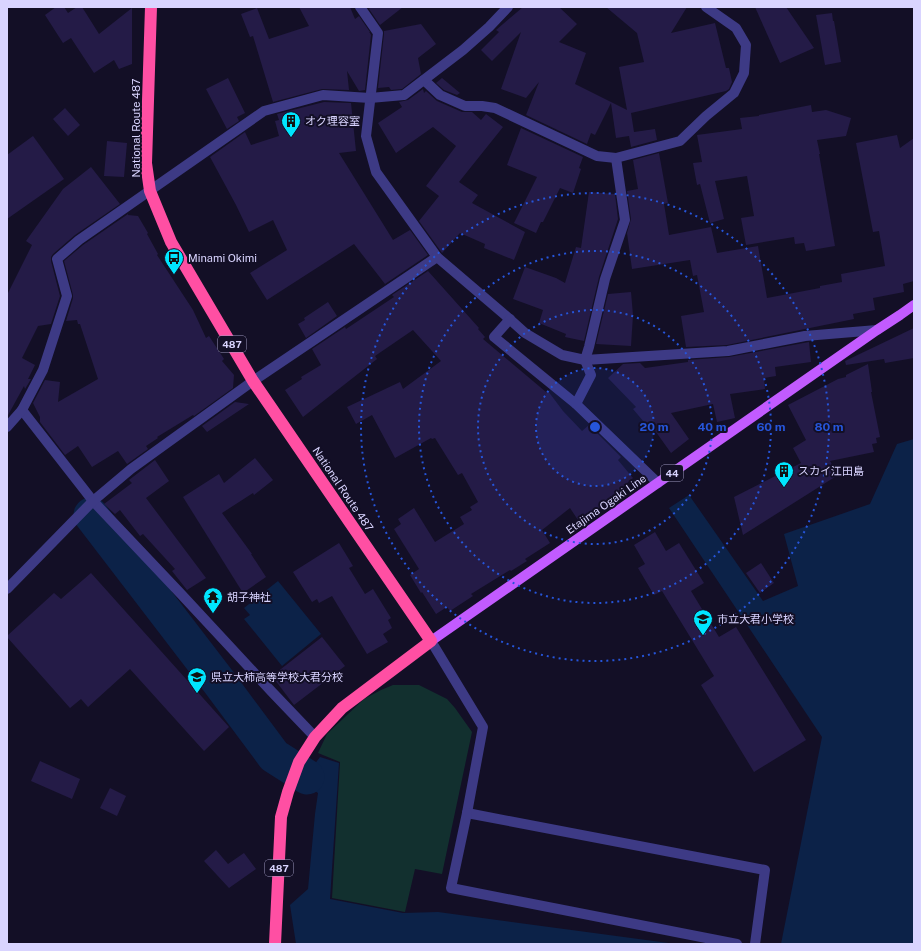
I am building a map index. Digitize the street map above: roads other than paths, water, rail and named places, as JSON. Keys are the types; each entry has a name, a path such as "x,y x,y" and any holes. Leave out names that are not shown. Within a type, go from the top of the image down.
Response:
{"highway":[{"name":"National Route 487","path":"150,7 146,163 150,190 171,242 253,381 431,641"},
{"name":"487","path":"275,944 281,817 299,762 315,737 342,708 431,641"}],"main road":[{"name":"Etajima Ogaki Line","path":"431,641 914,305"}],"street":[{"path":"360,7 378,33 366,136 376,172 437,257 510,319 524,333 562,355 585,360 728,351 805,336 877,330"},
{"path":"7,427 22,410 44,370 67,296 57,259 79,240 264,111 323,95 370,98 404,95 463,50 489,27 508,7"},
{"path":"424,80 440,95 465,106 495,108 596,156 616,158 680,141 706,116 734,93 744,72 746,45 736,28 706,7"},
{"path":"576,404 591,375 585,360 605,279 625,220 616,158"},
{"path":"7,589 93,501 131,469 253,381 437,257"},
{"path":"510,319 494,337 576,404 658,483"},
{"path":"22,410 93,501 315,737"},
{"path":"431,641 483,727 467,814 451,888 738,944"},
{"path":"467,814 765,870 755,944"}],"water":[{"path":"914,439 914,944 781,944 822,737 669,508 689,495 763,601 798,586 784,534 870,504 897,444"},
{"path":"278,581 321,634 282,666 244,619 250,615 244,608"},
{"path":"320,757 339,763 330,899 403,913 438,912 676,944 296,944 290,905 308,889 318,793 305,784 311,769"}],"waterway":[{"path":"91,515 274,756 307,777"}],"place":[{"name":"オク理容室","path":"291,138"},
{"name":"Minami Okimi","path":"174,275"},
{"name":"スカイ江田島","path":"784,488"},
{"name":"胡子神社","path":"213,614"},
{"name":"市立大君小学校","path":"703,636"},
{"name":"県立大柿高等学校大君分校","path":"197,694"}]}
